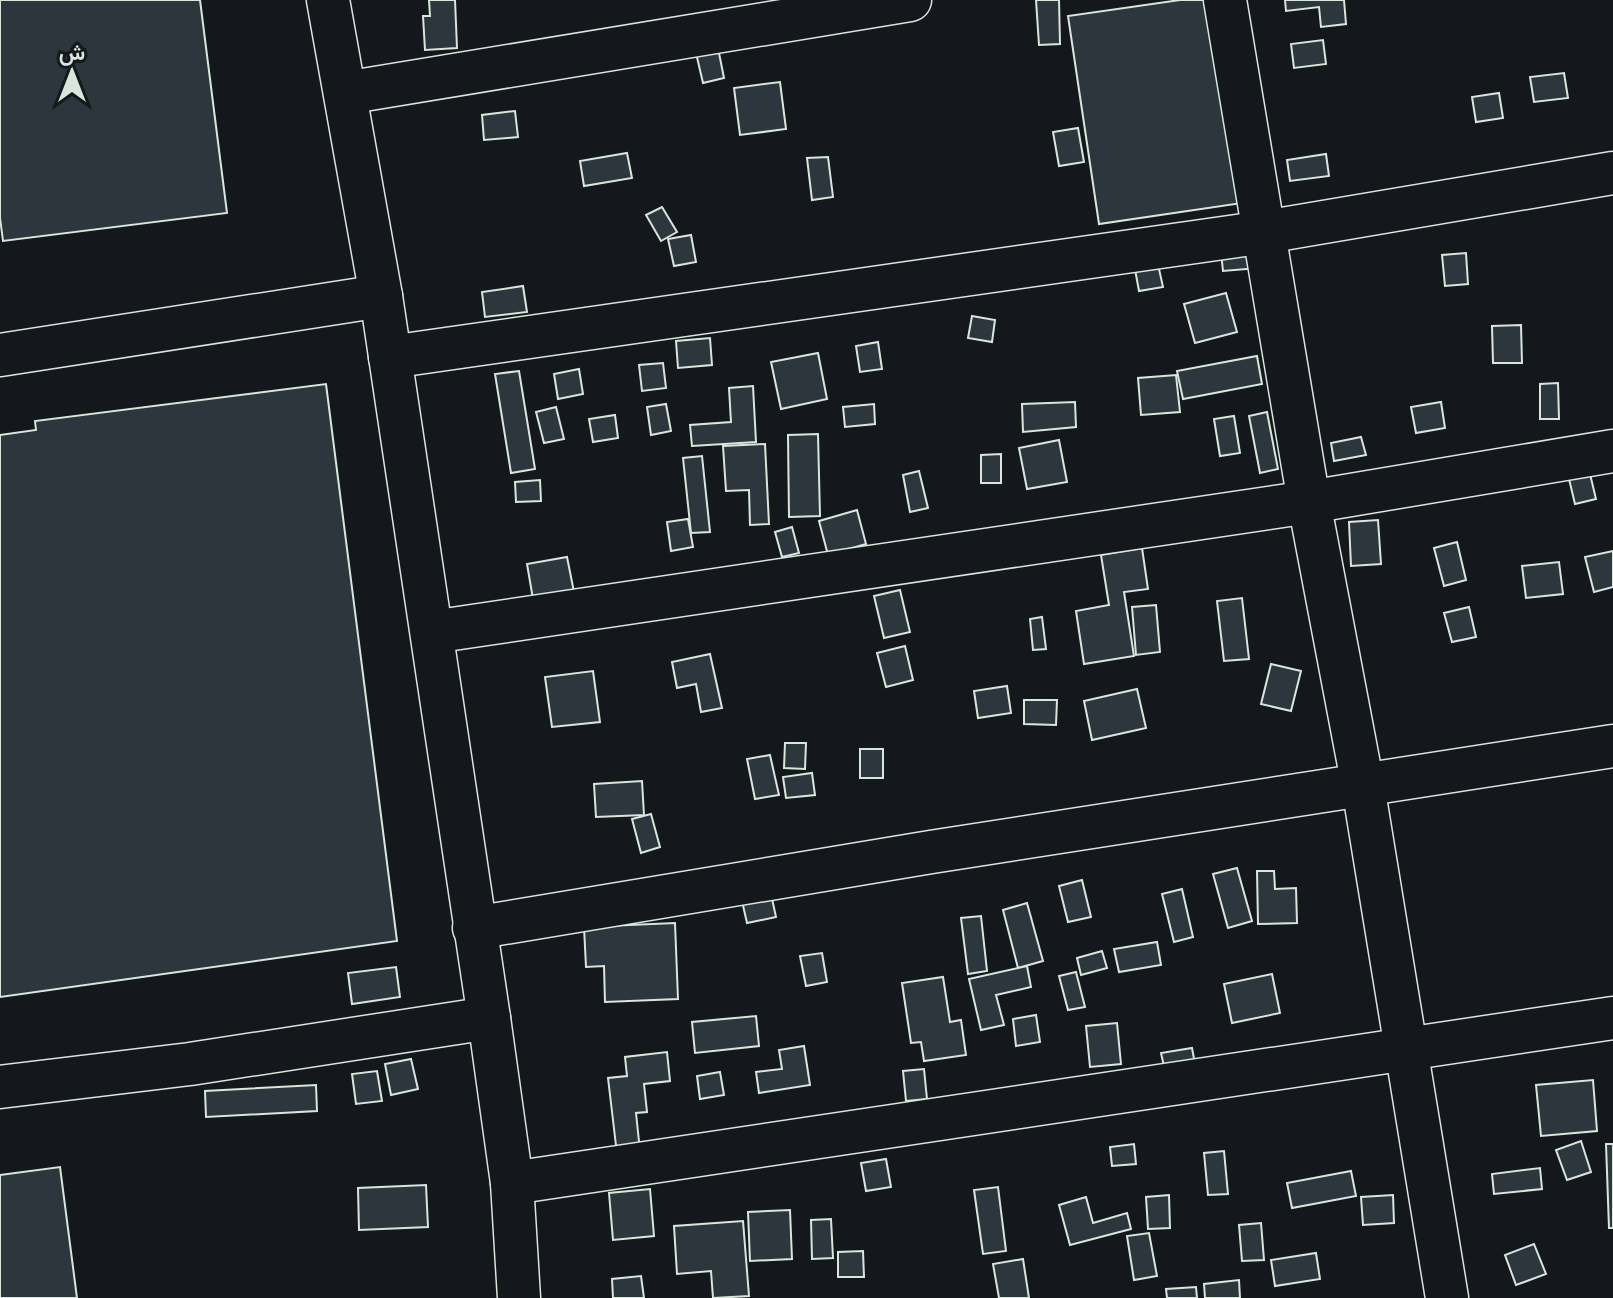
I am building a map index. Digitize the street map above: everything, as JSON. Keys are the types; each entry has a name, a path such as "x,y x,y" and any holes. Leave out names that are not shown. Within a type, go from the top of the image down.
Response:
{"street":[{"path":"328,0 381,296 489,1018 512,1183 519,1298"},
{"path":"345,93 910,0"},
{"path":"1225,0 1309,502 1363,786 1447,1298"},
{"path":"390,357 1265,232 1613,173"},
{"path":"0,355 381,296"},
{"path":"432,632 1309,502 1613,451"},
{"path":"474,928 931,852 1613,746"},
{"path":"0,1087 190,1064 489,1018"},
{"path":"512,1183 1613,1018"}],"building":[{"path":"0,0 200,0 227,213 3,241 0,218"},
{"path":"429,0 455,0 457,48 425,50 423,16 430,16"},
{"path":"1036,0 1059,0 1060,44 1039,45"},
{"path":"1180,0 1219,0 1249,202 1099,224 1068,16"},
{"path":"1285,0 1344,0 1346,24 1321,27 1319,7 1286,11"},
{"path":"1323,40 1326,64 1294,68 1291,44"},
{"path":"718,48 724,78 703,83 696,53"},
{"path":"1564,73 1568,98 1534,102 1530,77"},
{"path":"780,82 786,129 740,135 734,88"},
{"path":"1499,93 1503,118 1476,122 1472,97"},
{"path":"515,111 518,137 484,140 482,115"},
{"path":"1078,128 1084,162 1059,166 1053,132"},
{"path":"627,153 632,178 584,186 580,161"},
{"path":"1326,154 1329,176 1290,181 1287,160"},
{"path":"828,157 833,197 812,200 807,158"},
{"path":"662,207 677,232 661,241 646,215"},
{"path":"1254,230 1258,268 1223,271 1219,233"},
{"path":"691,235 696,262 674,266 668,239"},
{"path":"1466,253 1468,284 1445,286 1442,255"},
{"path":"1157,260 1163,287 1139,291 1134,264"},
{"path":"523,286 527,312 485,317 482,292"},
{"path":"1226,293 1237,332 1195,343 1184,304"},
{"path":"972,316 995,320 992,342 968,338"},
{"path":"1521,325 1522,363 1493,363 1492,326"},
{"path":"710,338 712,365 678,368 676,341"},
{"path":"878,342 882,369 860,372 856,346"},
{"path":"818,353 827,399 781,409 771,362"},
{"path":"1257,356 1262,384 1183,399 1177,371"},
{"path":"663,363 666,388 642,391 639,365"},
{"path":"579,369 583,394 558,399 554,374"},
{"path":"519,371 535,469 511,473 495,374"},
{"path":"1176,375 1180,412 1141,415 1138,378"},
{"path":"1558,383 1559,419 1540,419 1540,384"},
{"path":"326,384 397,941 0,997 0,435 36,430 35,421"},
{"path":"753,386 756,442 692,446 690,425 731,422 729,388"},
{"path":"1075,402 1076,427 1023,432 1022,404"},
{"path":"1441,402 1445,428 1416,433 1411,407"},
{"path":"666,404 671,431 651,435 647,407"},
{"path":"874,404 875,424 845,427 843,407"},
{"path":"556,407 564,439 544,443 536,412"},
{"path":"1267,412 1278,469 1260,473 1249,416"},
{"path":"615,415 618,438 593,442 589,419"},
{"path":"1234,416 1240,453 1220,456 1214,419"},
{"path":"818,434 820,516 789,517 788,435"},
{"path":"1361,437 1366,455 1334,461 1331,443"},
{"path":"1059,440 1067,482 1027,489 1019,448"},
{"path":"765,444 769,524 750,525 749,490 726,491 723,446"},
{"path":"1001,454 1001,483 981,483 981,455"},
{"path":"702,456 710,532 691,533 683,458"},
{"path":"919,471 928,508 910,512 903,475"},
{"path":"1590,474 1596,499 1575,504 1569,479"},
{"path":"540,480 541,501 516,502 515,482"},
{"path":"857,510 866,544 828,555 819,521"},
{"path":"688,519 693,547 671,551 667,522"},
{"path":"1378,520 1381,564 1351,566 1349,522"},
{"path":"792,527 799,553 782,557 775,532"},
{"path":"1457,542 1466,580 1444,586 1434,548"},
{"path":"1142,548 1148,589 1124,592 1134,656 1084,664 1076,611 1109,605 1101,555"},
{"path":"1613,551 1613,587 1594,592 1585,557"},
{"path":"567,557 574,592 533,599 527,564"},
{"path":"1559,562 1563,594 1526,598 1522,566"},
{"path":"900,590 910,632 884,638 874,596"},
{"path":"1242,598 1249,659 1224,661 1217,601"},
{"path":"1156,605 1160,652 1136,655 1132,607"},
{"path":"1469,607 1476,637 1452,642 1444,613"},
{"path":"1042,617 1046,649 1033,650 1030,619"},
{"path":"905,646 913,680 886,687 877,653"},
{"path":"710,654 722,708 701,712 696,684 677,688 672,662"},
{"path":"1271,664 1301,671 1291,711 1261,704"},
{"path":"593,671 600,722 552,727 545,677"},
{"path":"1007,686 1011,713 978,718 974,691"},
{"path":"1137,689 1146,728 1092,740 1084,701"},
{"path":"1024,700 1057,700 1056,725 1024,724"},
{"path":"785,743 806,743 805,769 784,768"},
{"path":"860,749 883,749 883,778 860,778"},
{"path":"770,755 779,795 755,799 747,759"},
{"path":"812,773 815,795 786,798 783,777"},
{"path":"642,781 644,815 596,817 594,784"},
{"path":"651,814 660,847 641,853 632,819"},
{"path":"1237,868 1252,921 1228,928 1213,874"},
{"path":"1257,871 1274,871 1275,889 1296,888 1297,923 1258,924"},
{"path":"1082,880 1091,917 1068,922 1059,886"},
{"path":"1182,889 1193,937 1174,942 1162,894"},
{"path":"771,894 776,917 747,923 742,901"},
{"path":"1027,903 1043,961 1018,968 1003,910"},
{"path":"981,916 987,971 968,974 961,918"},
{"path":"675,923 678,999 605,1002 604,966 586,967 584,927"},
{"path":"1157,942 1161,965 1119,972 1114,949"},
{"path":"1102,951 1107,968 1081,975 1077,958"},
{"path":"822,953 827,982 806,986 800,956"},
{"path":"1027,966 1031,987 996,995 1004,1025 981,1030 969,979"},
{"path":"396,967 400,997 352,1004 348,973"},
{"path":"1076,972 1085,1007 1068,1010 1059,976"},
{"path":"1272,974 1280,1013 1232,1023 1224,984"},
{"path":"943,977 950,1022 961,1020 966,1055 924,1061 921,1042 911,1043 902,983"},
{"path":"1036,1015 1040,1042 1016,1046 1013,1019"},
{"path":"756,1016 759,1046 695,1053 692,1022"},
{"path":"1117,1023 1121,1064 1090,1067 1086,1026"},
{"path":"804,1046 810,1085 759,1093 756,1072 782,1069 779,1050"},
{"path":"1192,1048 1195,1064 1165,1071 1161,1053"},
{"path":"667,1052 670,1081 644,1084 647,1112 636,1113 640,1151 617,1154 608,1078 627,1076 625,1057"},
{"path":"411,1059 418,1089 391,1095 385,1064"},
{"path":"924,1069 927,1099 906,1101 903,1071"},
{"path":"377,1071 382,1101 356,1104 352,1074"},
{"path":"720,1072 724,1095 700,1099 697,1076"},
{"path":"1593,1080 1597,1131 1541,1136 1536,1085"},
{"path":"316,1085 317,1111 206,1117 205,1091"},
{"path":"1581,1141 1591,1172 1567,1180 1556,1150"},
{"path":"1134,1144 1136,1164 1112,1166 1110,1147"},
{"path":"1606,1144 1613,1144 1613,1228 1609,1228"},
{"path":"1224,1151 1228,1194 1208,1195 1204,1153"},
{"path":"886,1159 891,1187 866,1191 861,1163"},
{"path":"60,1167 77,1298 0,1298 0,1175"},
{"path":"1540,1168 1542,1189 1494,1194 1492,1174"},
{"path":"1351,1171 1356,1196 1292,1208 1287,1183"},
{"path":"426,1185 428,1227 359,1230 358,1188"},
{"path":"998,1187 1006,1251 983,1254 974,1190"},
{"path":"650,1189 654,1236 613,1240 609,1193"},
{"path":"1169,1195 1170,1228 1148,1229 1146,1197"},
{"path":"1393,1195 1394,1223 1363,1225 1361,1197"},
{"path":"1086,1197 1093,1223 1127,1213 1131,1229 1070,1245 1059,1205"},
{"path":"790,1210 792,1259 750,1261 748,1212"},
{"path":"831,1219 833,1258 812,1259 811,1220"},
{"path":"743,1221 749,1296 713,1298 711,1271 677,1274 674,1226"},
{"path":"1261,1223 1264,1260 1242,1261 1239,1225"},
{"path":"1149,1233 1157,1276 1134,1280 1127,1236"},
{"path":"1534,1244 1546,1274 1516,1285 1505,1255"},
{"path":"863,1251 864,1277 838,1277 838,1252"},
{"path":"1316,1253 1320,1279 1275,1286 1271,1260"},
{"path":"1023,1259 1029,1298 999,1298 993,1264"},
{"path":"641,1276 644,1298 613,1298 612,1279"},
{"path":"1239,1280 1240,1298 1205,1298 1204,1284"},
{"path":"1196,1287 1197,1298 1167,1298 1166,1289"}]}
